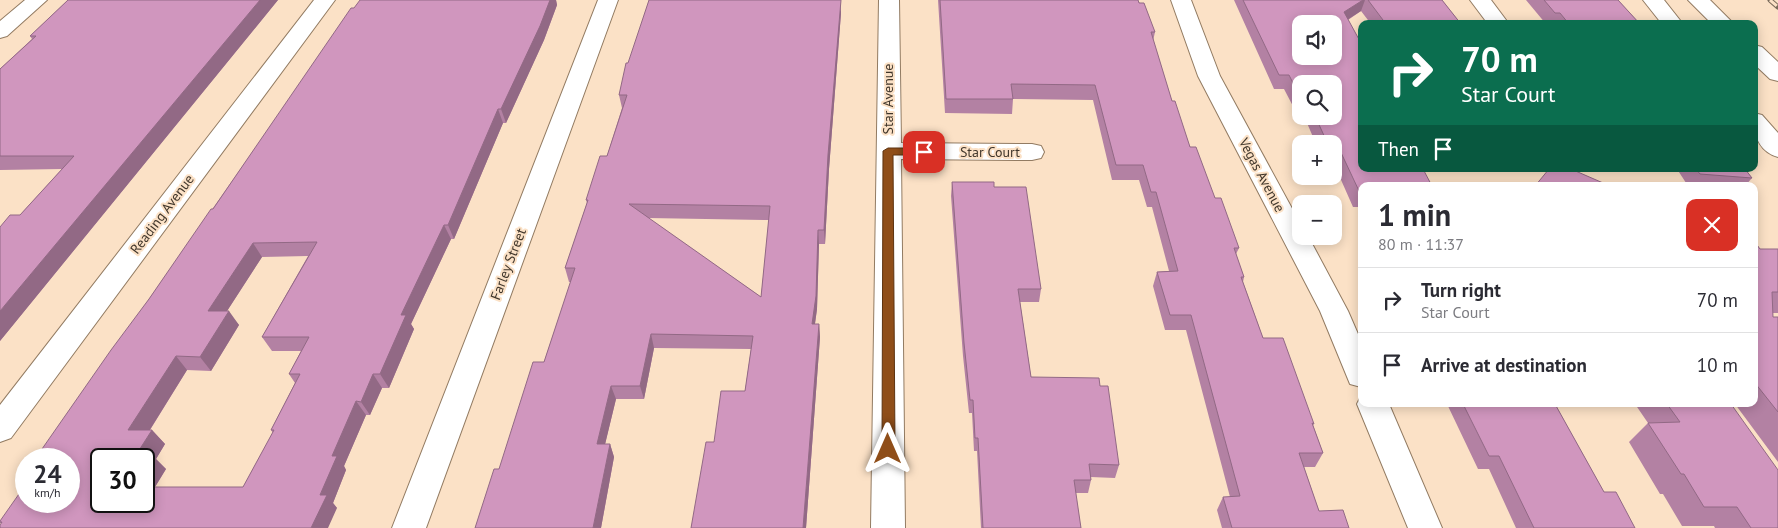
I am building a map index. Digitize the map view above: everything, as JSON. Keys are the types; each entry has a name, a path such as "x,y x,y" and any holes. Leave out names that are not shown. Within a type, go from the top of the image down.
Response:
{"main road":[{"path":"0,32 37,0"},
{"name":"Reading Avenue","path":"0,429 324,0"},
{"name":"Farley Street","path":"409,528 608,0"},
{"name":"Star Avenue","path":"888,528 889,0"},
{"name":"Vegas Avenue","path":"1181,0 1209,76 1334,311 1358,369"},
{"path":"1480,0 1495,20"},
{"path":"1652,0 1670,20"},
{"path":"1698,0 1720,20"},
{"path":"1758,56 1778,74"},
{"path":"1758,125 1778,149"},
{"name":"Star Court","path":"888,151 1032,152"},
{"path":"1374,407 1425,528"}],"building":[{"path":"68,0 260,0 0,311 0,227 10,215 20,215 74,156 0,156 0,69 36,36 30,36"},
{"path":"360,0 550,0 540,26 501,109 498,109 448,225 444,225 401,315 406,315 380,374 373,374 361,402 356,401 332,456 337,456 320,495 327,495 311,528 0,528 2,522 0,521 15,500 15,513 80,513 80,448 43,448 211,209 213,209 351,8 354,8","holes":["317,242 262,337 309,337 289,374 300,374 271,430 274,430 243,487 155,487 155,513 90,513 90,448 140,448 152,430 128,430 176,356 200,357 229,311 208,311 253,243"]},
{"path":"649,0 841,0 828,155 824,230 818,230 816,296 812,324 819,324 803,528 691,528 706,442 714,442 721,391 745,391 753,336 651,334 640,386 611,386 597,444 610,444 593,528 475,528 494,469 499,469 533,362 544,362 575,268 565,268 588,200 586,200 600,156 607,156 627,95 619,95 626,63 628,63","holes":["629,204 770,206 761,297"]},
{"path":"940,0 1138,0 1139,3 1144,3 1155,32 1151,32 1172,101 1175,101 1190,147 1196,147 1215,198 1221,198 1239,248 1234,248 1244,277 1241,277 1263,338 1283,338 1314,424 1312,423 1323,453 1299,453 1319,511 1343,510 1349,528 1232,528 1223,497 1240,496 1191,315 1170,315 1157,272 1178,271 1156,192 1151,192 1143,165 1116,165 1095,85 1011,84 1013,99 946,99"},
{"path":"1243,0 1363,0 1344,12 1358,38 1358,172 1425,172 1430,182 1358,182 1358,189 1342,155 1342,135 1324,135 1319,125 1342,125 1342,75 1292,75 1292,81 1289,75 1279,75"},
{"path":"1368,0 1442,0 1458,20 1383,20"},
{"path":"1544,0 1618,0 1636,20 1566,20 1560,13 1555,13"},
{"path":"1547,172 1578,172 1601,182 1538,182"},
{"path":"1698,172 1747,172 1752,178 1700,174"},
{"path":"952,182 994,182 994,187 1026,187 1041,289 1018,289 1031,377 1099,378 1100,386 1108,386 1119,465 1089,464 1091,480 1074,480 1081,528 983,528 978,438 975,438 973,400 970,400 964,343"},
{"path":"1758,246 1760,249 1778,249 1778,292 1772,292 1773,317 1778,317 1778,412 1758,387"},
{"path":"1464,407 1557,407 1604,492 1616,492 1635,528 1534,528 1499,456 1489,456"},
{"path":"1669,407 1733,407 1778,470 1778,528 1751,528 1737,507 1704,507 1684,474 1681,474 1648,423 1680,422"}],"railway":[{"path":"1770,0 1778,7"}],"route":[{"path":"888,449 888,151 924,152"}]}
